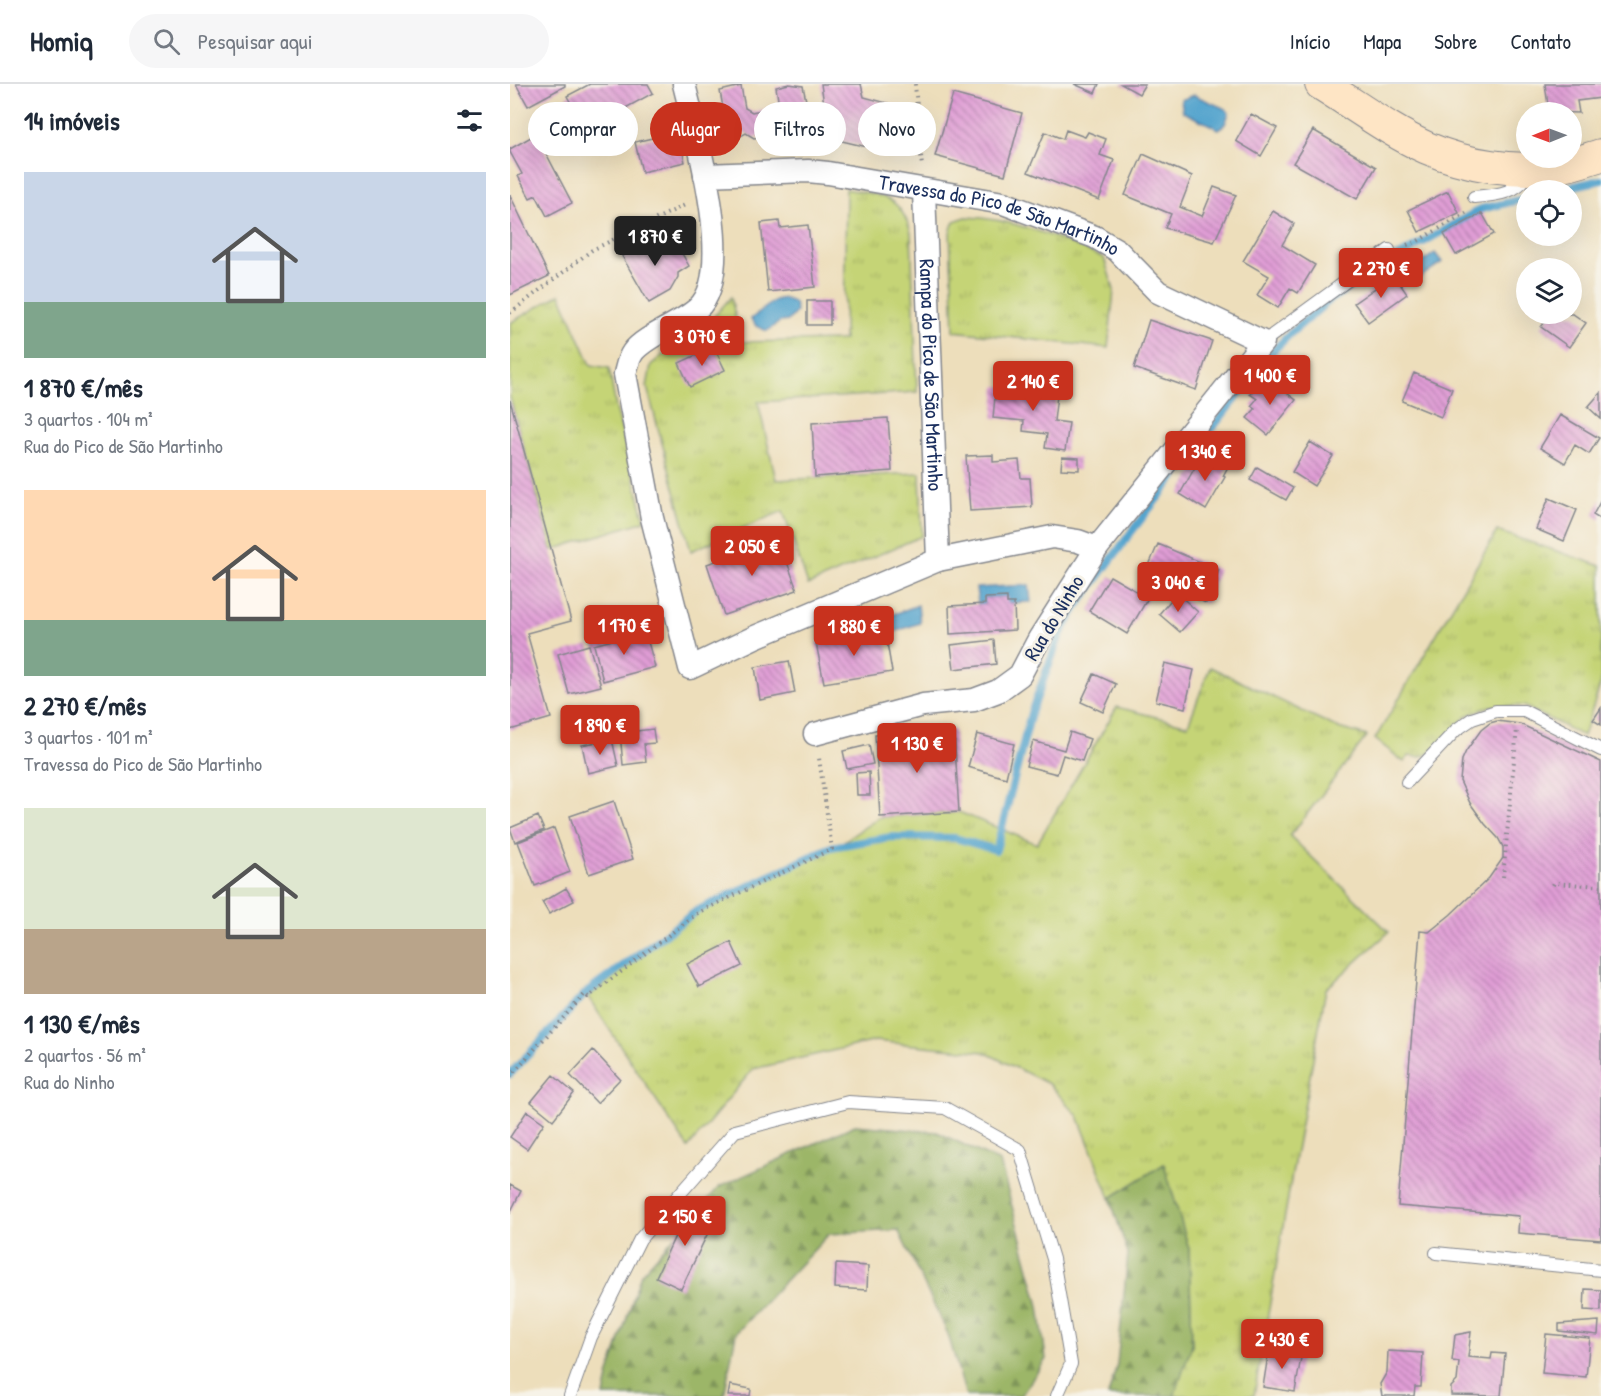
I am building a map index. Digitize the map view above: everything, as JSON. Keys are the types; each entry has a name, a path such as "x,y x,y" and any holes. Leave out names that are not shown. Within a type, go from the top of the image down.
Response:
{"street":[{"path":"684,84 712,208 715,253 712,282 707,296 699,307 636,349 627,363 625,374 652,518 690,668 754,637 938,560 1052,537 1078,541 1097,548"},
{"path":"1321,84 1424,147 1475,163 1532,169 1556,167 1601,155"},
{"name":"Travessa do Pico de São Martinho","path":"705,175 808,171 1003,204 1095,237 1117,250 1158,292 1263,342"},
{"name":"Rampa do Pico de São Martinho","path":"924,191 938,560"},
{"name":"Rua do Ninho","path":"815,734 923,705 974,700 998,691 1020,675 1039,639 1097,548 1263,342"}],"lane":[{"path":"1474,197 1501,194 1516,188 1524,182 1532,169"},
{"name":"Rua do Ninho","path":"1263,342 1389,250"},
{"path":"1407,782 1456,730 1472,719 1496,711 1524,711 1601,750"},
{"path":"570,1396 591,1337 640,1239 735,1131 848,1102 945,1108 1020,1150 1053,1259 1071,1364 1057,1396"},
{"path":"1436,1253 1601,1270"}],"path":[{"path":"915,84 922,168"},
{"path":"1389,250 1418,242 1473,209 1474,197"},
{"path":"510,313 592,250 696,200"},
{"path":"1503,877 1517,727 1520,726"},
{"path":"510,1076 585,994 588,997 699,912 832,849 815,734"},
{"path":"1553,885 1554,883 1601,886"}],"green space":[{"path":"846,189 888,199 901,211 911,233 917,392 758,402 776,480 920,473 922,536 808,585 783,511 691,551 647,387 651,365 704,328 731,297 741,342 844,340"},
{"path":"966,217 1019,225 1104,258 1114,290 1108,348 954,331 950,232 954,221"},
{"path":"560,294 591,365 609,368 616,408 645,521 552,550 510,398 510,323"},
{"path":"1497,531 1601,566 1601,683 1583,736 1524,706 1491,706 1466,716 1440,745 1427,754 1420,757 1409,756 1404,762 1375,739"},
{"path":"1210,667 1338,728 1367,736 1290,836 1389,932 1326,989 1254,1396 1174,1396 1192,1345 1189,1249 1164,1165 1110,1198 1078,1116 1049,1084 984,1052 875,1041 753,1069 688,1148 588,997 699,912 832,849 880,817 959,812 1037,844 1117,707 1188,725"},
{"path":"855,1125 937,1132 1000,1162 1039,1306 1046,1359 1021,1396 966,1396 948,1334 898,1230 829,1234 736,1333 724,1396 604,1396 609,1373 641,1274 719,1187"},
{"path":"1164,1164 1189,1249 1192,1345 1174,1396 1108,1396 1117,1364 1128,1254 1110,1198"}],"water":[{"path":"1194,95 1226,109 1229,113 1225,124 1219,129 1183,112 1181,100"},
{"path":"1435,253 1442,262 1415,281 1411,270"},
{"path":"784,298 795,303 796,312 788,321 780,322 767,331 756,326 751,319 775,300"},
{"path":"1029,585 1031,602 1007,603 1006,597 985,598 985,604 978,604 976,588"},
{"path":"918,605 920,623 894,632 889,616"}],"building":[{"path":"516,84 565,84 535,102 528,102 528,106"},
{"path":"590,84 648,84 653,93 636,102 570,102 567,96"},
{"path":"789,84 803,86 806,102 778,102 776,87"},
{"path":"821,84 861,84 864,97 883,102 858,102 858,145 846,142 846,102 824,102"},
{"path":"1074,84 1099,84 1095,93"},
{"path":"1121,84 1145,84 1139,94"},
{"path":"1545,84 1601,84 1601,98 1577,102 1548,102"},
{"path":"741,86 745,108 754,112 754,138 746,133 742,135 742,102 722,102 720,91"},
{"path":"953,94 1022,113 1005,175 935,156"},
{"path":"1251,114 1277,128 1261,156 1236,141"},
{"path":"1066,130 1085,137 1088,132 1106,139 1100,155 1114,160 1099,200 1028,172 1045,132 1063,139"},
{"path":"1313,130 1376,167 1357,199 1293,163"},
{"path":"528,139 528,156 547,156 572,203 547,216 536,195 530,198 518,176 522,174 510,149"},
{"path":"650,139 650,156 684,156 685,162 642,172 638,141"},
{"path":"1143,154 1192,176 1180,207 1202,216 1214,187 1236,195 1214,242 1165,228 1171,214 1125,195"},
{"path":"1448,191 1459,213 1419,232 1408,210"},
{"path":"510,195 549,276 510,295"},
{"path":"1273,211 1294,224 1282,245 1315,265 1298,293 1290,288 1278,308 1257,295 1269,276 1243,261"},
{"path":"1482,213 1494,234 1456,255 1444,234"},
{"path":"779,221 780,228 808,225 815,287 768,292 761,223"},
{"path":"662,232 674,253 680,250 689,266 678,273 670,291 649,303 622,256"},
{"path":"1394,275 1407,294 1368,322 1354,303"},
{"path":"807,301 830,301 830,325 807,325"},
{"path":"1149,320 1212,341 1196,390 1134,368"},
{"path":"1582,320 1586,323 1569,347 1541,327 1543,324 1582,324"},
{"path":"714,347 725,370 690,387 679,363"},
{"path":"1414,373 1452,389 1441,417 1402,401"},
{"path":"1271,381 1296,400 1268,435 1247,418 1255,409 1251,406 1257,399 1250,394 1260,382 1266,387"},
{"path":"1038,385 1058,387 1054,421 1069,423 1065,451 1045,448 1047,434 1023,431 1024,421 993,418 996,386 1037,391"},
{"path":"1601,392 1601,419 1588,407"},
{"path":"510,400 571,621 527,633 551,718 510,730"},
{"path":"1560,415 1599,438 1589,454 1575,445 1565,463 1540,448"},
{"path":"888,418 892,471 815,477 812,423"},
{"path":"1310,442 1333,456 1314,486 1292,472"},
{"path":"993,455 993,462 1019,460 1021,478 1030,478 1032,507 970,511 966,456"},
{"path":"1215,455 1230,463 1223,476 1225,477 1206,510 1180,494 1198,462 1208,467"},
{"path":"1062,457 1079,458 1079,470 1061,469"},
{"path":"1257,467 1293,488 1286,500 1250,480"},
{"path":"1549,498 1577,510 1564,541 1536,529"},
{"path":"1601,500 1601,520 1593,515"},
{"path":"779,539 797,590 724,615 707,564"},
{"path":"1158,544 1219,570 1206,603 1144,577"},
{"path":"1110,576 1148,598 1127,634 1089,611"},
{"path":"1177,593 1198,612 1180,632 1159,614"},
{"path":"1007,597 1007,603 1014,603 1015,630 950,634 949,606 985,604 985,598"},
{"path":"645,631 655,667 603,681 594,645"},
{"path":"885,631 892,672 824,683 816,643"},
{"path":"994,640 996,664 954,669 951,645"},
{"path":"589,645 601,686 569,694 558,654"},
{"path":"789,661 795,693 760,700 755,667"},
{"path":"1165,663 1194,670 1185,708 1156,701"},
{"path":"1094,674 1116,684 1103,712 1081,702"},
{"path":"1601,708 1601,725 1593,720"},
{"path":"1497,721 1520,724 1601,762 1601,1240 1518,1233 1519,1216 1398,1206 1420,931 1429,932 1450,915 1489,878 1503,858 1503,847 1498,838 1470,803 1460,781 1462,760 1466,751 1481,730"},
{"path":"653,729 655,743 644,744 646,762 623,765 620,733"},
{"path":"954,730 959,812 880,817 875,735"},
{"path":"1070,732 1090,739 1082,761 1063,755 1057,774 1026,766 1033,741 1064,750"},
{"path":"977,734 1014,744 1006,778 968,767"},
{"path":"612,739 618,766 588,773 582,745"},
{"path":"869,745 873,764 847,769 843,751"},
{"path":"869,772 870,795 857,795 856,773"},
{"path":"614,801 633,859 589,874 570,816"},
{"path":"538,816 544,830 515,842 510,828"},
{"path":"554,828 570,872 535,886 518,842"},
{"path":"566,888 574,901 549,914 542,902"},
{"path":"731,942 742,966 699,987 687,964"},
{"path":"593,1050 620,1079 597,1103 570,1075"},
{"path":"553,1075 574,1093 553,1120 531,1102"},
{"path":"527,1111 544,1123 527,1149 510,1137"},
{"path":"510,1185 521,1191 510,1213"},
{"path":"689,1206 715,1218 681,1289 656,1277"},
{"path":"836,1264 868,1266 867,1290 835,1288"},
{"path":"1585,1289 1601,1290 1601,1311 1584,1310"},
{"path":"1599,1321 1598,1335 1559,1331 1559,1324"},
{"path":"1471,1332 1468,1357 1491,1359 1492,1353 1505,1354 1501,1396 1451,1395 1451,1387 1457,1381 1459,1362 1452,1361 1455,1335"},
{"path":"1546,1334 1590,1338 1586,1377 1542,1373"},
{"path":"1269,1349 1302,1352 1295,1392 1263,1387"},
{"path":"1388,1351 1423,1353 1421,1387 1415,1387 1414,1396 1382,1396 1380,1384 1387,1372"},
{"path":"730,1385 751,1389 750,1396 728,1396"}],"waterway":[{"path":"1582,184 1601,180"},
{"path":"510,1074 585,994 698,910 831,847 891,837 955,838 996,850 1031,713 1060,635 1076,608 1132,531 1270,354 1331,299 1394,259 1481,209 1516,201"}]}
